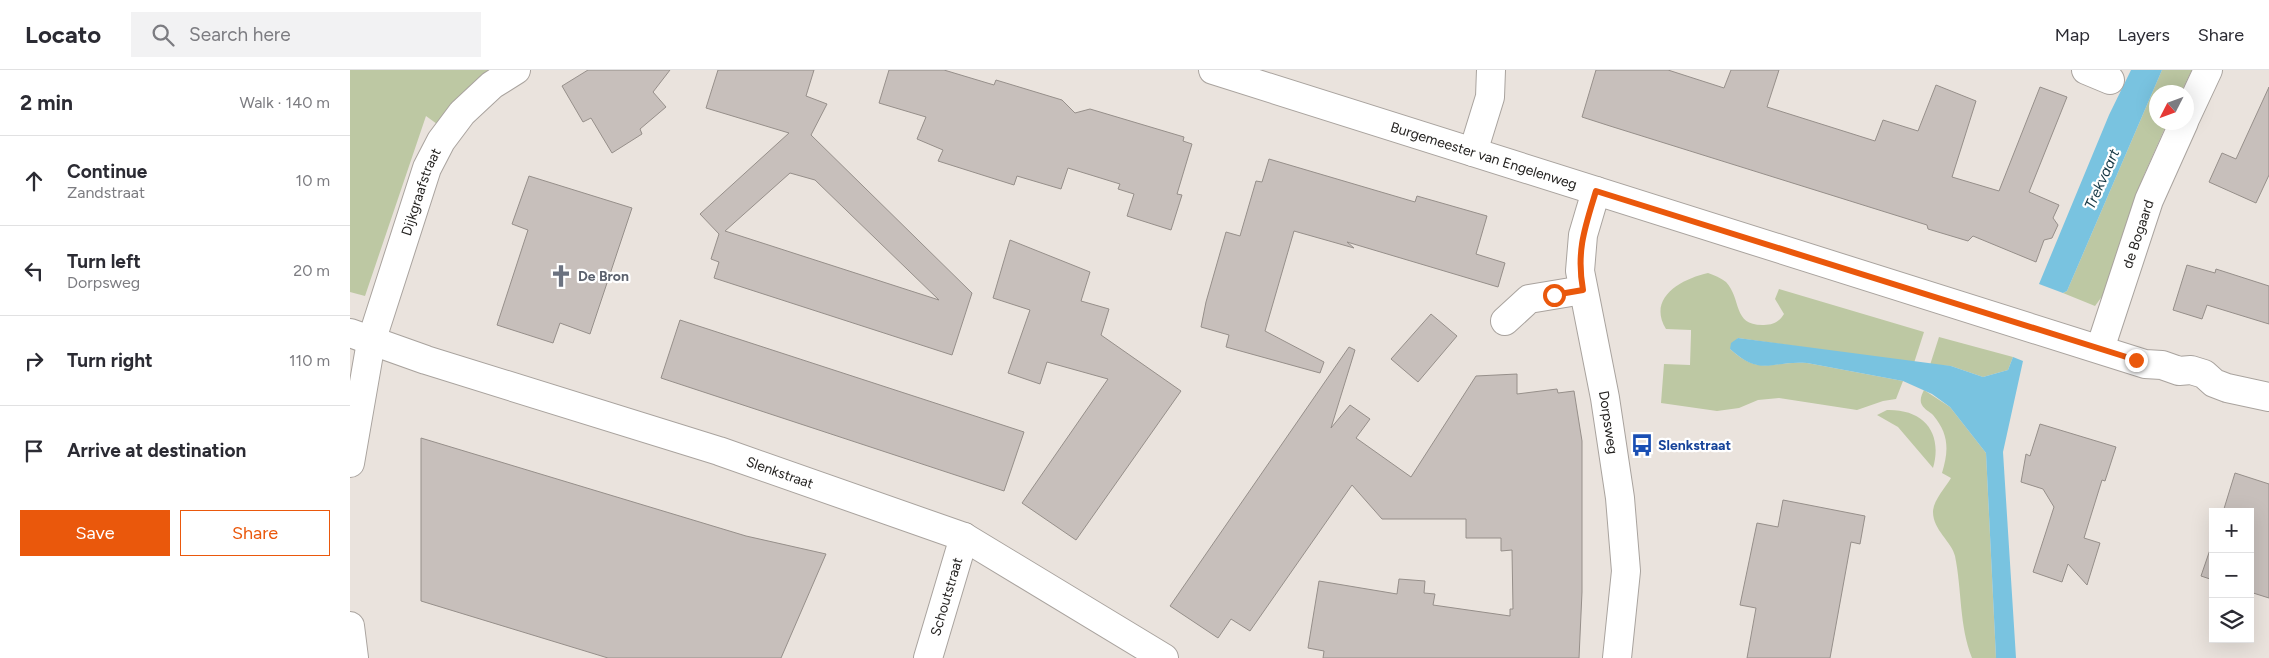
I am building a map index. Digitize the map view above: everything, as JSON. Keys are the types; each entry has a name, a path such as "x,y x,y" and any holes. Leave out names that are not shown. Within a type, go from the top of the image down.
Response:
{"street":[{"name":"Dijkgraafstraat","path":"350,463 360,338 433,154 449,129 476,98 516,70"},
{"name":"Burgemeester van Engelenweg","path":"1213,70 2144,364 2162,365 2179,370 2191,370 2204,374 2220,386 2269,397"},
{"path":"1473,152 1490,97 1491,70"},
{"path":"2194,100 2208,70"},
{"name":"de Bogaard","path":"2100,349 2149,200 2180,130"},
{"name":"Dorpsweg","path":"1596,191 1580,248 1580,271 1616,468 1625,552 1626,571 1617,658"},
{"path":"1505,321 1529,299 1583,290"},
{"name":"Slenkstraat","path":"360,338 719,451 964,537 1164,658"},
{"name":"Schoutstraat","path":"928,658 964,537"},
{"path":"350,626 354,658"}],"green space":[{"path":"350,70 493,70 470,86 437,124 426,116 365,296 350,292"},
{"path":"2162,70 2192,70 2184,85 2156,85"},
{"path":"2149,100 2149,130 2164,130 2144,175 2106,291 2095,306 2063,293 2067,291"},
{"path":"1708,273 1726,282 1731,289 1742,316 1754,324 1770,324 1782,317 1784,314 1775,299 1779,289 1924,332 1914,363 1738,338 1730,349 1750,363 1759,365 1807,363 1903,381 1896,399 1883,401 1857,410 1779,398 1758,400 1739,408 1717,411 1661,403 1664,364 1690,365 1691,334 1691,330 1666,329 1661,318 1661,308 1664,299 1678,285"},
{"path":"1939,337 2013,357 2008,370 1983,377 1951,366 1930,365"},
{"path":"1924,390 1950,407 1986,453 1996,658 1972,658 1968,646 1955,556 1936,524 1933,512 1937,499 1951,478 1942,473 1946,457 1945,436 1933,415 1921,403"},
{"path":"1887,410 1911,414 1928,426 1933,434 1935,444 1933,468 1898,427 1877,415"}],"water":[{"name":"Trekvaart","path":"2131,70 2162,70 2156,85 2149,85 2149,100 2067,291 2063,293 2039,284 2109,115"},
{"path":"1738,338 1951,366 1983,377 2008,370 2013,357 2023,361 2003,452 2016,658 1996,658 1986,453 1950,407 1932,394 1903,381 1807,363 1767,366 1750,363 1730,349 1731,343"}],"building":[{"path":"588,70 670,70 653,92 666,107 640,129 642,134 612,153 591,118 583,122 562,86"},
{"path":"718,70 814,70 806,96 827,104 811,135 972,293 952,355 714,278 719,262 711,259 719,234 700,214 789,133 706,108","holes":["790,173 815,180 939,300 725,231"]},
{"path":"889,70 944,70 994,85 996,80 1062,100 1075,113 1090,109 1184,137 1183,141 1192,144 1177,194 1182,195 1171,230 1127,216 1134,194 1118,189 1120,184 1068,168 1061,189 1017,176 1014,185 938,161 943,150 917,139 926,117 879,103"},
{"path":"1596,70 1668,70 1724,88 1731,70 1779,70 1767,107 1875,141 1883,120 1918,131 1936,85 1976,101 1952,177 1999,191 2040,87 2067,97 2029,192 2059,205 2053,218 2058,225 2052,238 2044,240 2036,262 1973,236 1968,241 1928,229 1927,225 1582,117"},
{"path":"2269,87 2269,175 2256,203 2209,182 2222,153 2236,159"},
{"path":"1269,159 1415,202 1417,196 1487,216 1476,254 1505,263 1498,287 1347,242 1354,248 1294,231 1265,331 1324,362 1320,373 1226,347 1229,335 1201,327 1206,302 1226,232 1240,236 1256,181 1262,182"},
{"name":"De Bron","path":"529,176 632,208 590,334 560,323 553,343 497,325 528,230 512,224"},
{"path":"1010,240 1090,272 1081,301 1109,309 1101,335 1181,391 1076,540 1022,503 1108,379 1047,362 1040,384 1008,373 1030,310 993,298"},
{"path":"2187,265 2215,273 2216,269 2269,286 2269,324 2207,305 2202,319 2173,310"},
{"path":"1431,314 1457,336 1418,382 1391,359"},
{"path":"680,320 1024,432 1004,491 661,378"},
{"path":"1349,347 1355,350 1331,428 1350,405 1370,419 1356,438 1411,477 1476,376 1517,374 1517,394 1557,389 1558,393 1574,391 1582,441 1582,592 1579,658 1323,658 1324,651 1308,648 1319,581 1397,594 1399,579 1425,581 1424,593 1435,594 1433,605 1510,616 1510,609 1513,609 1512,550 1501,551 1501,538 1466,538 1466,519 1382,519 1352,485 1250,631 1231,619 1218,638 1170,606"},
{"path":"2040,424 2116,447 2105,481 2102,480 2084,538 2100,543 2087,585 2068,564 2062,582 2033,572 2054,507 2043,489 2021,482 2026,454 2030,456"},
{"path":"421,438 746,536 826,554 781,658 608,658 421,601"},
{"path":"2235,473 2269,484 2269,598 2254,593 2254,508 2224,508"},
{"path":"1783,500 1865,516 1860,544 1851,542 1830,658 1747,658 1756,608 1740,605 1757,523 1778,527"},
{"path":"2209,553 2209,579 2201,576"}],"place":[{"name":"De Bron","path":"561,276"},
{"name":"Slenkstraat","path":"1642,445"}],"route":[{"path":"1554,295 1583,290 1579,258 1580,248 1596,191 2136,360"}]}
